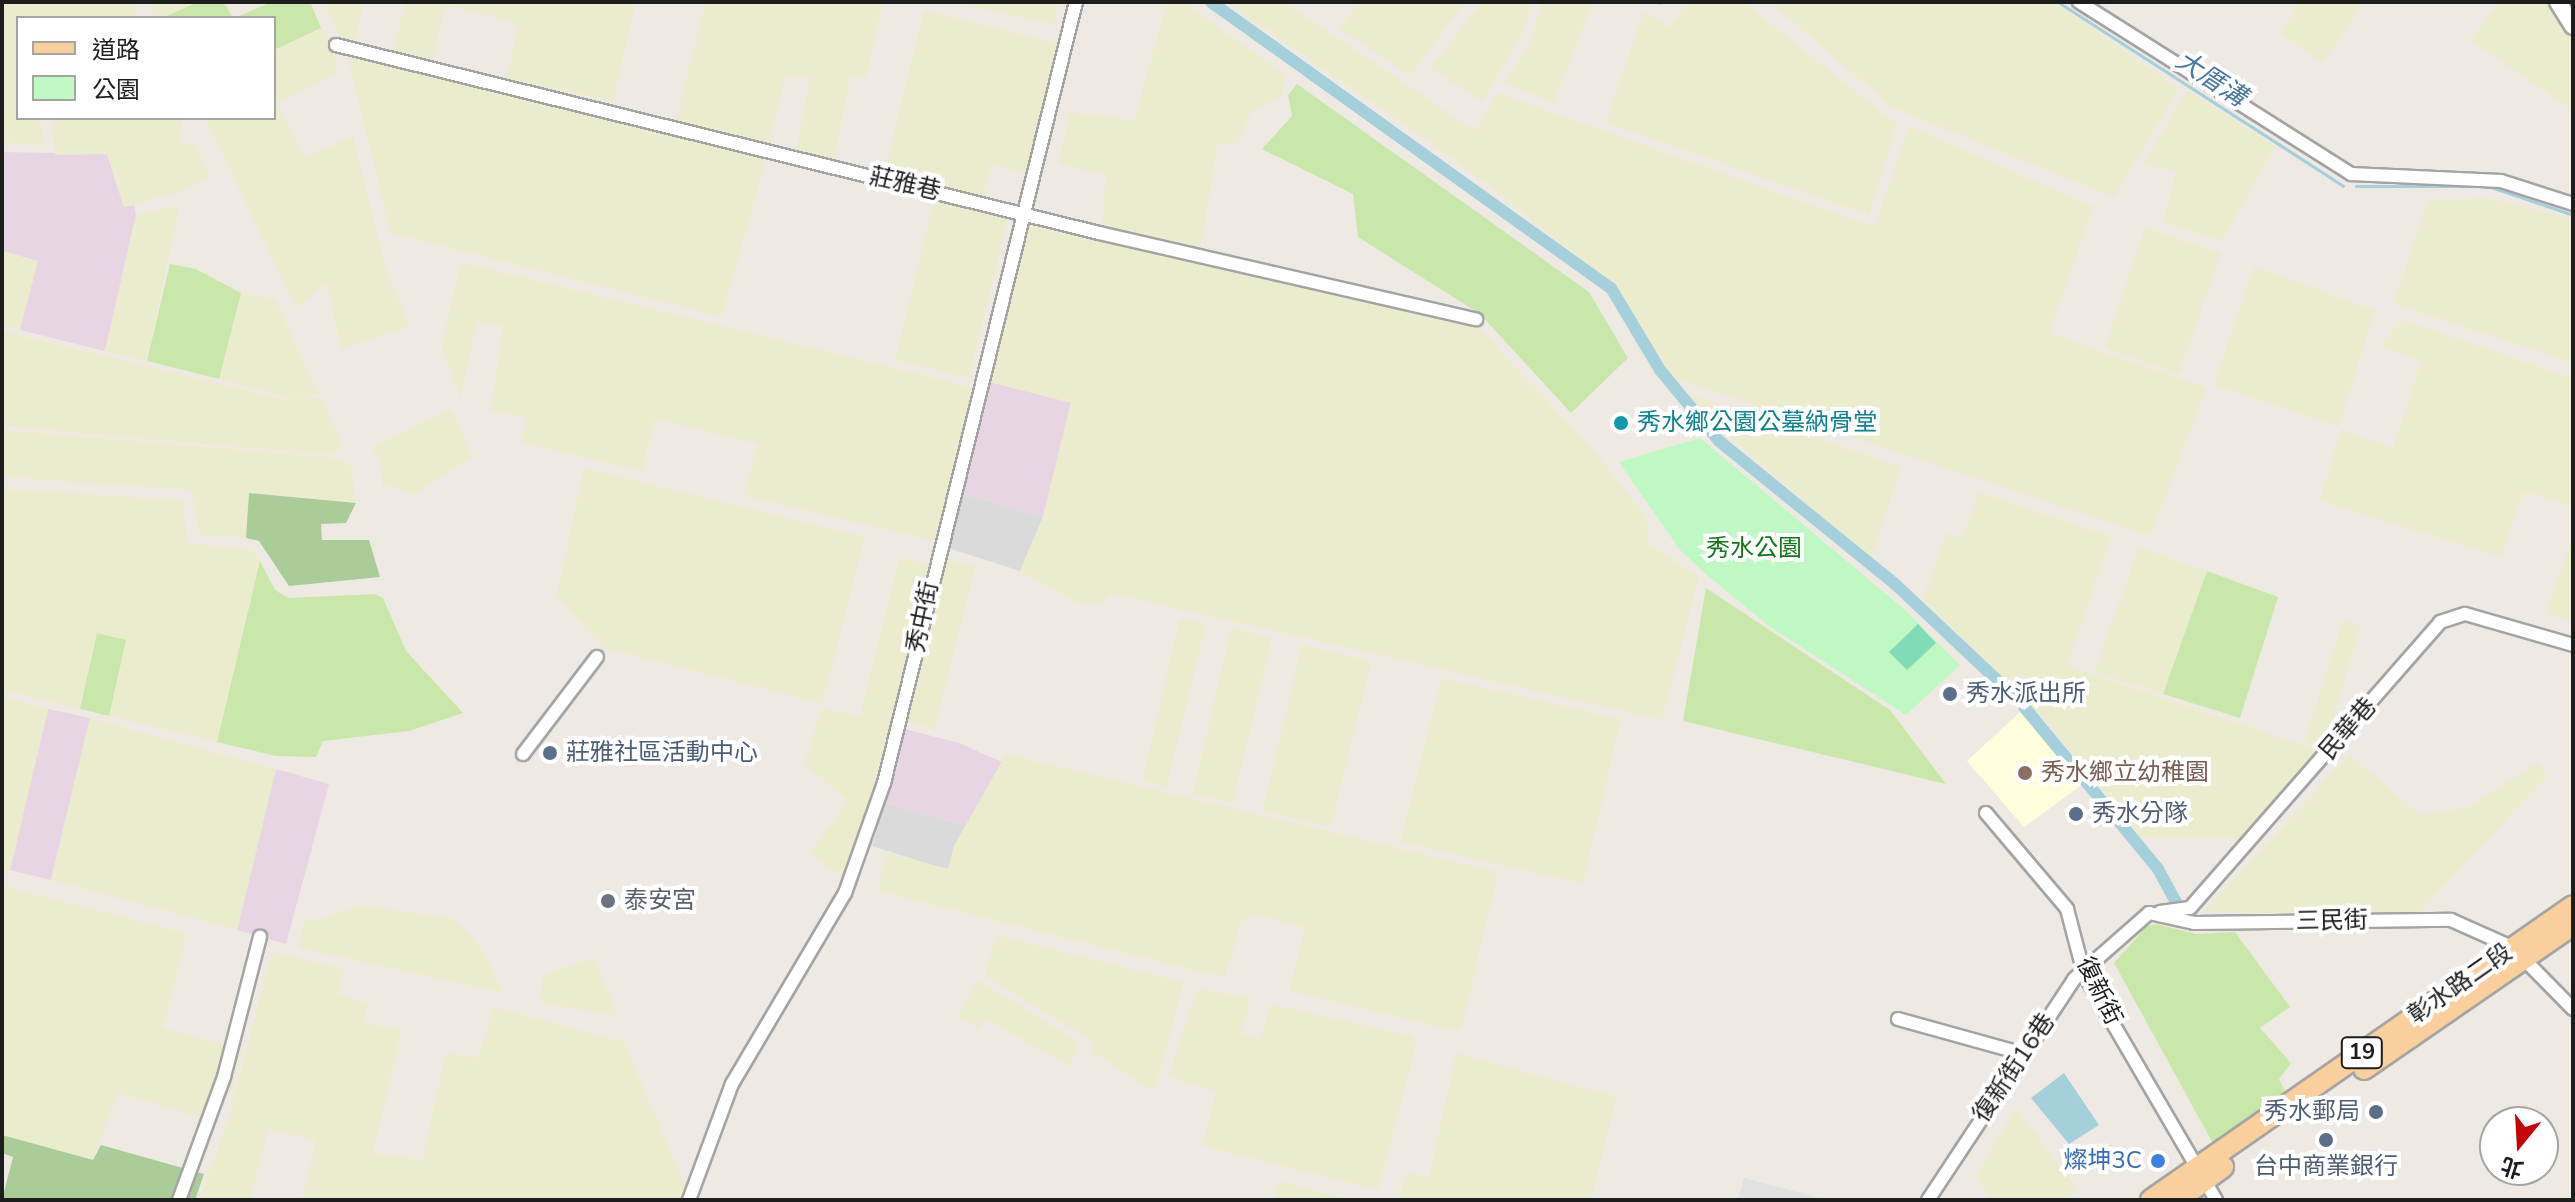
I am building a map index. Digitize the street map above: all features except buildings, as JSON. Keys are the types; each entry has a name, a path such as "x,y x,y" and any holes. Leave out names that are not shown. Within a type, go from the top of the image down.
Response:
{"main road":[{"name":"彰水路二段","path":"2178,1200 2201,1177 2519,953 2573,906"},
{"name":"彰水路二段","path":"2519,953 2573,925"},
{"name":"彰水路二段","path":"2151,1200 2201,1177"}],"street":[{"name":"秀中街","path":"689,1200 732,1084 845,893 884,783 1076,2"},
{"path":"2079,2 2351,174 2501,181 2573,204"},
{"path":"2558,2 2573,26"},
{"name":"莊雅巷","path":"336,45 1024,213 1476,319"},
{"name":"民華巷","path":"2149,913 2190,908 2440,622 2465,614 2573,645"},
{"path":"523,754 597,657"},
{"name":"復新街","path":"1986,813 2067,909 2084,974 2216,1200"},
{"path":"2084,974 2149,913"},
{"name":"三民街","path":"2149,913 2194,923 2451,920 2519,953 2573,1009"},
{"path":"179,1200 224,1077 260,937"},
{"name":"復新街16巷","path":"1928,1200 2074,979 2084,974"},
{"path":"1898,1019 2024,1054"}],"shaded area":[{"path":"2,2 131,2 138,16 16,16 16,120 40,120 45,146 2,142"},
{"path":"147,2 198,2 166,16 155,16"},
{"path":"324,2 364,2 355,40 339,37"},
{"path":"405,2 636,2 613,102 507,78 518,24 446,5 433,59 393,50"},
{"path":"705,2 883,2 866,77 850,78 834,159 796,151 810,77 786,76 768,145 675,122"},
{"path":"953,2 1059,2 1054,25"},
{"path":"1167,2 1183,2 1286,75 1282,95 1251,113 1237,144 1218,143 1201,248 1102,224 1106,175 1058,164 1070,112 1134,120"},
{"path":"1227,2 1284,2 1475,131 1498,93 1874,227 1909,126 2094,207 2049,333 2206,388 2151,536 1673,378 1614,285 1459,163"},
{"path":"1359,2 1465,2 1410,76 1339,28"},
{"path":"1482,2 1531,2 1527,23 1483,102 1430,68"},
{"path":"1541,2 1593,2 1554,103 1504,83 1532,39"},
{"path":"1689,2 1743,2 1897,124 1869,215 1606,123 1644,11 1668,27"},
{"path":"1770,2 2054,2 2179,89 2114,197 1893,108"},
{"path":"2301,2 2364,2 2323,63 2280,33"},
{"path":"2500,2 2548,2 2573,37 2573,111 2470,40"},
{"path":"924,10 1064,45 1033,176 993,164 982,197 884,175"},
{"path":"321,28 332,43 338,73 277,103 305,158 353,136 386,269 410,327 341,349 327,284 296,308 206,120 276,120 276,49"},
{"path":"347,53 768,152 722,317 390,233"},
{"path":"2187,90 2275,147 2222,241 2163,222 2176,171 2143,165"},
{"path":"52,120 183,120 179,143 197,144 209,177 181,192 124,207 107,154 55,155"},
{"path":"2,152 107,154 124,207 134,205 136,215 105,351 20,330 37,261 2,251"},
{"path":"935,195 1009,213 969,378 895,360"},
{"path":"2488,198 2573,219 2573,363 2394,304 2428,200"},
{"path":"180,205 147,361 105,351 136,215"},
{"path":"1025,215 1475,324 1594,450 1646,517 1649,543 1699,577 1662,720 1113,594 1102,603 1075,602 1020,571 1043,517 1071,403 986,381"},
{"path":"2145,227 2221,253 2179,374 2105,348"},
{"path":"2,251 38,261 20,330 2,326"},
{"path":"461,262 975,388 935,541 744,496 757,444 655,419 642,471 522,443 527,418 491,411 503,327 477,322 461,399 441,348"},
{"path":"2254,267 2375,310 2339,427 2213,385"},
{"path":"241,293 275,299 319,395 293,398 219,379"},
{"path":"2402,320 2573,378 2573,507 2524,492 2501,557 2319,501 2341,430 2393,448 2421,360 2380,346"},
{"path":"2,331 282,399 322,398 343,447 327,455 2,426"},
{"path":"986,381 1071,402 1043,517 960,493"},
{"path":"1688,394 1901,467 1871,560 1687,399"},
{"path":"452,409 472,457 413,495 389,485 383,491 380,461 371,447"},
{"path":"2,430 339,458 351,466 356,503 249,493 246,538 200,535 191,490 2,477"},
{"path":"584,468 865,537 822,704 604,648 556,597"},
{"path":"2,489 182,500 188,543 254,551 260,561 217,742 109,716 125,640 97,634 80,709 2,690"},
{"path":"1979,492 2112,537 2068,663 2072,667 2317,750 2247,838 2142,838 2048,724 1923,598 1946,533 1962,538"},
{"path":"960,493 1043,517 1020,571 945,547"},
{"path":"2573,536 2573,621 2545,613"},
{"path":"2139,547 2207,571 2163,694 2094,672"},
{"path":"900,557 936,566 853,885 809,854 848,801 804,764 822,708 860,716"},
{"path":"945,559 976,566 934,730 905,720"},
{"path":"1180,618 1206,624 1167,787 1142,781"},
{"path":"2343,620 2361,626 2324,748 2304,743"},
{"path":"1231,628 1272,638 1233,803 1193,794"},
{"path":"1302,645 1372,661 1331,827 1262,811"},
{"path":"1442,678 1621,719 1583,884 1400,842"},
{"path":"2,697 48,709 10,870 2,868"},
{"path":"48,709 90,718 51,880 10,870"},
{"name":"秀水鄉立幼稚園","path":"2020,712 2083,784 2024,827 1967,761"},
{"path":"90,718 276,769 237,930 51,880"},
{"path":"904,729 959,743 1002,762 968,826 884,803"},
{"path":"1006,754 1498,872 1462,1028 1456,1031 1289,991 1305,928 1255,914 1241,922 1225,978 877,891 887,853 948,869 954,846"},
{"path":"2349,755 2421,815 2468,807 2538,762 2547,776 2418,914 2204,912"},
{"path":"276,769 329,784 286,944 237,930"},
{"path":"884,803 968,826 954,846 948,870 872,846"},
{"path":"2,886 187,933 163,1028 242,1049 231,1094 226,1094 217,1122 118,1093 93,1160 2,1135"},
{"path":"362,905 454,919 484,951 503,993 299,948 304,920 322,919"},
{"path":"996,935 1184,982 1156,1086 1151,1090 1091,1051 1095,1043 985,976"},
{"path":"272,952 344,969 337,995 368,1003 364,1022 402,1030 373,1152 422,1161 446,1052 478,1058 493,1007 624,1042 691,1200 302,1200 316,1141 250,1125 268,1131 250,1200 199,1200 228,1119"},
{"path":"593,957 619,1016 540,1003 543,976"},
{"path":"978,980 1079,1042 1070,1067 986,1019 978,1029 958,1016"},
{"path":"1198,988 1251,998 1241,1034 1260,1040 1270,1004 1412,1036 1416,1046 1378,1190 1202,1146 1216,1091 1168,1077"},
{"path":"1456,1053 1617,1097 1591,1200 1399,1200 1406,1172 1429,1178"},
{"path":"2016,1108 2078,1189 2061,1200 1992,1200 1975,1177"},
{"path":"1744,1178 1827,1200 1738,1200"},
{"path":"1278,1181 1351,1200 1273,1200"}],"green space":[{"path":"198,2 224,2 232,16 166,16"},
{"path":"272,2 310,2 321,28 276,49 276,16 239,16"},
{"path":"1297,84 1589,292 1628,358 1571,413 1480,314 1358,237 1353,194 1262,149 1292,116 1288,95"},
{"path":"170,264 196,269 241,293 219,379 147,361"},
{"name":"秀水公園","path":"1700,438 1904,609 1960,665 1906,715 1769,626 1709,577 1680,550 1619,462"},
{"path":"249,493 356,503 346,523 321,524 322,540 369,540 380,577 289,586 259,541 246,538"},
{"path":"260,561 275,590 288,598 375,594 383,598 406,651 463,713 409,731 323,741 316,757 276,756 217,742"},
{"path":"2207,571 2278,597 2240,718 2163,694"},
{"path":"1706,588 1890,710 1946,784 1683,721"},
{"path":"1918,624 1936,643 1907,670 1889,652"},
{"path":"97,633 126,640 109,716 80,709"},
{"path":"2156,924 2196,934 2235,932 2290,1007 2260,1028 2291,1063 2279,1079 2289,1099 2215,1147 2114,963 2147,926"},
{"path":"2,1135 93,1160 101,1145 204,1174 195,1200 2,1200 13,1157 2,1153"}],"water":[{"path":"2064,1073 2099,1125 2069,1144 2031,1098"}],"waterway":[{"path":"1211,2 1611,288 1660,370 1719,441 1895,584 2020,702 2158,869 2178,906"},
{"name":"大厝溝","path":"2058,2 2343,186"},
{"name":"大厝溝","path":"2356,186 2488,186 2573,215"}],"place":[{"name":"秀水鄉公園公墓納骨堂","path":"1621,423"},
{"name":"秀水派出所","path":"1950,694"},
{"name":"莊雅社區活動中心","path":"550,753"},
{"name":"秀水鄉立幼稚園","path":"2025,773"},
{"name":"秀水分隊","path":"2076,814"},
{"name":"泰安宮","path":"608,901"},
{"name":"秀水郵局","path":"2376,1112"},
{"name":"台中商業銀行","path":"2326,1140"},
{"name":"燦坤3C","path":"2158,1161"}]}
